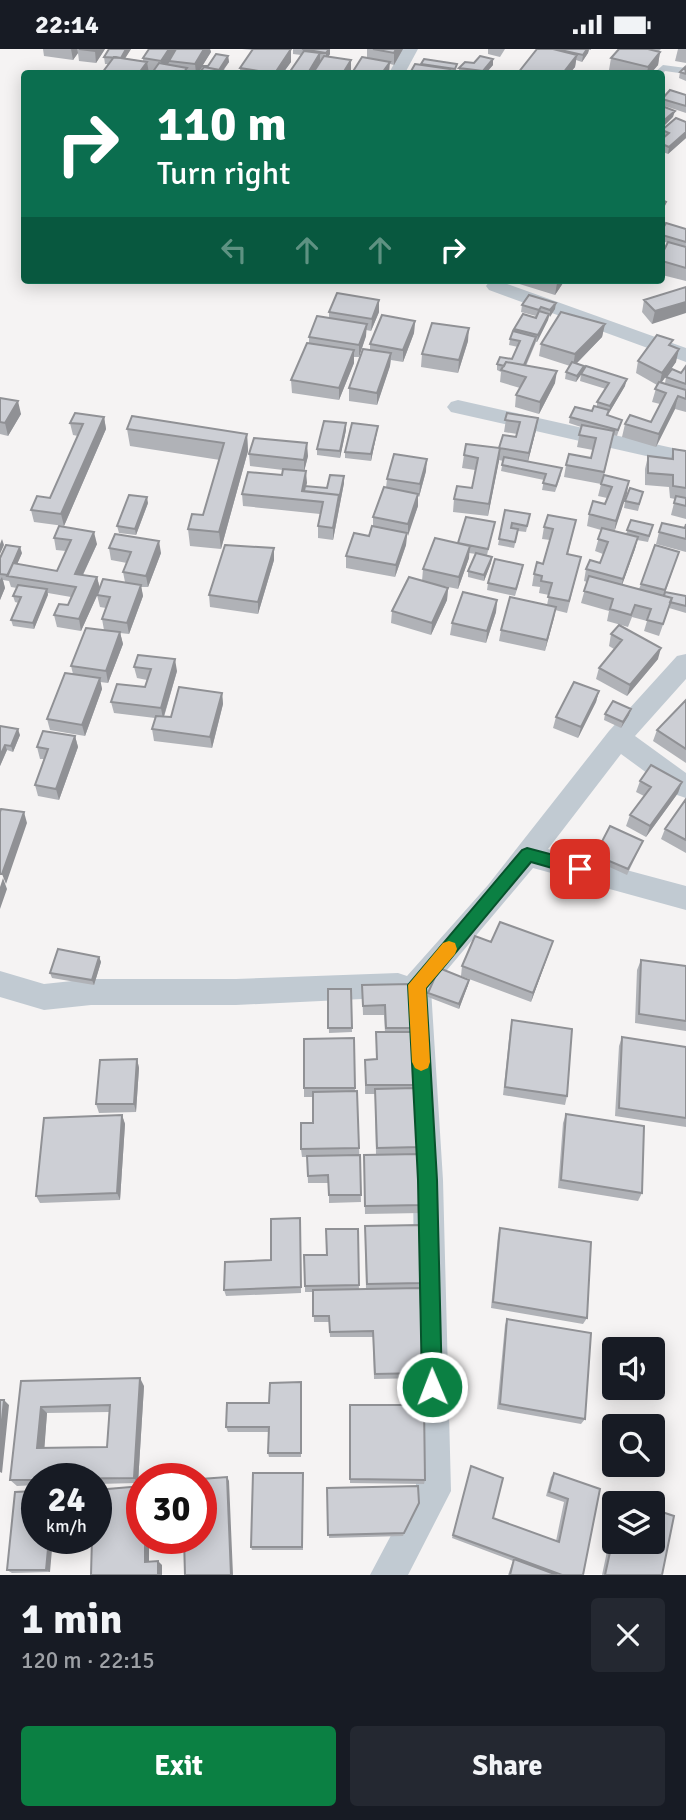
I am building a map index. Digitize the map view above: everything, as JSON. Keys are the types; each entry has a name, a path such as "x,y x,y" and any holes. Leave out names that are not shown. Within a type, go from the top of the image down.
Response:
{"street":[{"path":"399,70 410,49"},
{"path":"501,284 686,355"},
{"path":"458,407 686,458"},
{"path":"388,1575 434,1490 428,1180 417,985 527,855 618,738 686,663"},
{"path":"618,738 686,787"},
{"path":"527,855 686,898"},
{"path":"0,984 44,997 91,992 236,992 417,985"}],"lane":[{"path":"661,70 686,71"}],"building":[{"path":"109,49 126,49 121,58 104,57"},
{"path":"149,49 169,49 161,61 143,58"},
{"path":"176,49 204,49 195,64 169,61"},
{"path":"253,49 291,49 277,70 240,68"},
{"path":"302,49 329,49 326,53"},
{"path":"373,49 396,49 394,53"},
{"path":"537,49 553,49 577,55 565,70 520,70"},
{"path":"556,49 587,49 583,55"},
{"path":"619,49 648,49 660,52 648,67 611,58"},
{"path":"304,51 320,53 310,70 291,70"},
{"path":"216,54 228,56 219,70 204,67 199,70 202,66 208,66"},
{"path":"324,56 351,60 345,70 315,70"},
{"path":"480,56 493,59 484,70 459,68 465,62 474,63"},
{"path":"114,57 147,62 141,70 104,70"},
{"path":"362,57 390,62 384,70 354,70"},
{"path":"424,59 457,64 455,69 421,64"},
{"path":"159,63 187,68 185,70 154,70"},
{"path":"415,64 450,69 450,70 412,70"},
{"path":"670,90 686,95 686,106 665,100"},
{"path":"665,107 675,111 665,119"},
{"path":"676,118 686,122 686,132 669,147 665,145 665,136 669,133 665,131 665,127"},
{"path":"665,225 686,229 686,242 665,236"},
{"path":"668,242 686,247 686,268 665,262"},
{"path":"686,287 686,302 655,311 644,300"},
{"path":"337,293 379,300 372,319 329,312"},
{"path":"529,295 556,303 550,310 522,305"},
{"path":"539,311 549,314 538,335 514,329 523,314 536,318"},
{"path":"561,312 605,324 575,354 541,344"},
{"path":"382,315 415,321 403,350 370,344"},
{"path":"317,316 367,324 359,345 309,337"},
{"path":"432,323 469,328 459,360 422,354"},
{"path":"513,331 536,337 524,365 506,362 504,366 497,364 500,357 512,359 520,341 510,339"},
{"path":"657,335 673,340 669,345 679,349 662,373 638,361"},
{"path":"307,343 354,350 339,388 291,380"},
{"path":"363,349 391,353 377,393 349,388"},
{"path":"506,362 557,371 540,402 516,395 526,377 501,370"},
{"path":"572,362 584,366 577,376 566,372"},
{"path":"586,366 627,379 610,406 597,402 609,383 581,374"},
{"path":"686,366 686,384 666,377 672,369 681,373"},
{"path":"659,382 686,390 686,399 678,396 659,434 625,424 630,415 651,422 666,393 655,389"},
{"path":"0,398 18,401 5,423 0,422"},
{"path":"594,406 609,410 607,415 622,420 618,430 570,417 575,407 592,411"},
{"path":"75,413 104,417 61,514 31,510 37,496 50,498 83,424 70,423"},
{"path":"507,413 538,418 529,453 499,448 503,435 516,437 520,422 505,420"},
{"path":"132,416 247,434 219,532 188,529 192,514 203,515 224,443 127,429"},
{"path":"324,421 346,423 340,451 317,449"},
{"path":"352,423 378,426 371,454 345,452"},
{"path":"582,425 614,431 604,472 566,465 569,454 591,458 596,438 579,435"},
{"path":"254,438 307,443 304,460 249,454"},
{"path":"466,444 500,448 489,504 454,499 457,486 472,488 478,458 464,455"},
{"path":"673,449 686,451 686,488 673,486 673,475 648,473 648,456 673,459"},
{"path":"394,454 427,459 420,484 387,479"},
{"path":"504,457 562,468 556,486 543,483 546,474 502,465"},
{"path":"283,469 306,471 302,491 339,495 333,528 318,526 323,502 242,494 248,472 282,475"},
{"path":"330,475 344,476 339,499 339,495 304,491 305,486 327,488"},
{"path":"604,475 629,481 616,521 589,514 593,501 605,504 612,487 601,484"},
{"path":"384,487 418,494 408,524 373,517"},
{"path":"630,488 643,492 639,504 625,501"},
{"path":"129,495 147,497 135,529 117,526"},
{"path":"676,496 686,498 686,506 674,503"},
{"path":"505,510 530,514 527,526 512,523 511,528 518,529 515,542 499,539"},
{"path":"548,515 576,520 567,554 581,557 569,601 548,597 552,583 541,581 542,576 534,574 537,562 543,564 553,529 544,527"},
{"path":"466,517 495,522 488,549 458,543"},
{"path":"631,520 653,525 649,536 627,530"},
{"path":"662,523 685,528 686,524 686,539 659,532"},
{"path":"59,526 94,532 75,574 97,577 79,619 54,615 59,604 68,605 76,587 7,576 13,563 57,571 71,540 54,538"},
{"path":"372,526 407,533 396,565 346,556 354,533 369,536"},
{"path":"602,528 638,537 623,579 586,569 590,560 600,563 608,542 598,539"},
{"path":"115,534 159,541 146,576 123,572 131,552 109,548"},
{"path":"435,538 470,546 459,577 423,569"},
{"path":"6,545 20,547 8,575 0,574 0,558"},
{"path":"225,545 274,548 258,602 209,595"},
{"path":"655,545 679,552 665,590 641,584"},
{"path":"476,553 492,557 484,575 468,571"},
{"path":"495,559 523,565 516,589 488,583"},
{"path":"589,576 672,598 663,624 647,620 651,609 635,605 631,615 610,609 613,599 584,591"},
{"path":"409,577 448,588 432,623 392,611"},
{"path":"103,579 141,585 127,623 102,619 110,597 97,595"},
{"path":"18,585 47,589 33,623 11,620 21,597 13,596"},
{"path":"463,592 497,600 487,631 452,623"},
{"path":"665,592 686,596 686,606 670,602 672,598 664,596"},
{"path":"510,597 556,607 547,640 501,630"},
{"path":"619,625 661,648 630,685 599,668 622,640 611,634"},
{"path":"86,628 120,632 106,671 71,666"},
{"path":"138,655 175,659 161,708 111,702 117,684 145,687 151,669 134,667"},
{"path":"65,673 100,678 82,725 47,719"},
{"path":"574,682 599,691 581,727 556,717"},
{"path":"179,687 222,693 210,737 152,729 156,716 171,717"},
{"path":"686,700 686,749 657,730"},
{"path":"613,701 631,709 623,722 605,714"},
{"path":"0,726 18,729 11,746 5,745 0,756"},
{"path":"43,731 75,736 56,789 35,785 48,749 37,747"},
{"path":"651,765 682,782 650,826 630,815 651,787 640,781"},
{"path":"686,799 686,840 665,829"},
{"path":"1,809 24,812 0,874 0,812"},
{"path":"610,826 643,841 628,869 595,855"},
{"path":"500,922 553,941 533,993 462,966 475,936 491,942"},
{"path":"58,949 99,957 92,980 50,973"},
{"path":"641,960 686,966 686,1021 639,1014"},
{"path":"439,968 469,980 459,1004 428,993"},
{"path":"411,984 413,1028 386,1028 385,1005 363,1006 362,985"},
{"path":"328,989 351,989 352,1028 328,1028"},
{"path":"512,1020 572,1029 567,1096 505,1087"},
{"path":"376,1032 415,1032 417,1085 366,1085 365,1060 377,1059"},
{"path":"622,1037 686,1047 686,1118 619,1108"},
{"path":"354,1038 355,1088 304,1088 304,1039"},
{"path":"137,1059 134,1104 96,1104 100,1060"},
{"path":"416,1088 419,1147 377,1148 375,1089"},
{"path":"357,1091 359,1148 301,1149 301,1123 313,1123 313,1092"},
{"path":"566,1114 644,1126 642,1193 561,1180"},
{"path":"122,1115 117,1193 36,1196 44,1118"},
{"path":"419,1154 422,1205 365,1206 364,1155"},
{"path":"360,1155 361,1195 329,1195 328,1175 308,1176 307,1156"},
{"path":"300,1218 301,1287 224,1290 225,1262 271,1260 271,1219"},
{"path":"419,1225 422,1283 367,1284 365,1226"},
{"path":"500,1228 591,1242 587,1318 493,1302"},
{"path":"326,1229 358,1229 359,1285 305,1286 304,1255 327,1255"},
{"path":"420,1288 424,1373 375,1374 373,1331 330,1332 329,1316 313,1316 313,1290"},
{"path":"507,1319 591,1333 585,1419 500,1404"},
{"path":"140,1378 135,1463 126,1463 126,1478 112,1478 112,1463 21,1463 21,1480 10,1480 21,1381","holes":["110,1405 107,1447 37,1448 41,1407"]},
{"path":"301,1382 301,1453 268,1453 269,1427 226,1427 227,1403 269,1403 270,1383"},
{"path":"0,1400 4,1400 0,1439"},
{"path":"350,1405 424,1405 425,1480 350,1479"},
{"path":"471,1466 503,1478 493,1518 559,1542 568,1499 549,1492 554,1473 600,1489 583,1575 562,1575 453,1535"},
{"path":"253,1473 303,1473 302,1547 251,1547"},
{"path":"227,1477 231,1575 185,1575 184,1554 217,1554 217,1478"},
{"path":"418,1486 419,1503 404,1533 328,1535 327,1488"},
{"path":"126,1487 126,1554 145,1554 145,1562 158,1561 158,1575 91,1575 92,1554 112,1554 112,1489"},
{"path":"15,1492 21,1492 21,1554 48,1554 46,1570 7,1570"},
{"path":"665,1513 674,1516 662,1575 605,1575 610,1554 665,1554"},
{"path":"514,1559 557,1575 510,1575"}],"slow traffic":[{"path":"421,1062 417,985 449,949"}],"route":[{"path":"432,1387 428,1180 417,985 498,893 527,855 580,869"}]}
